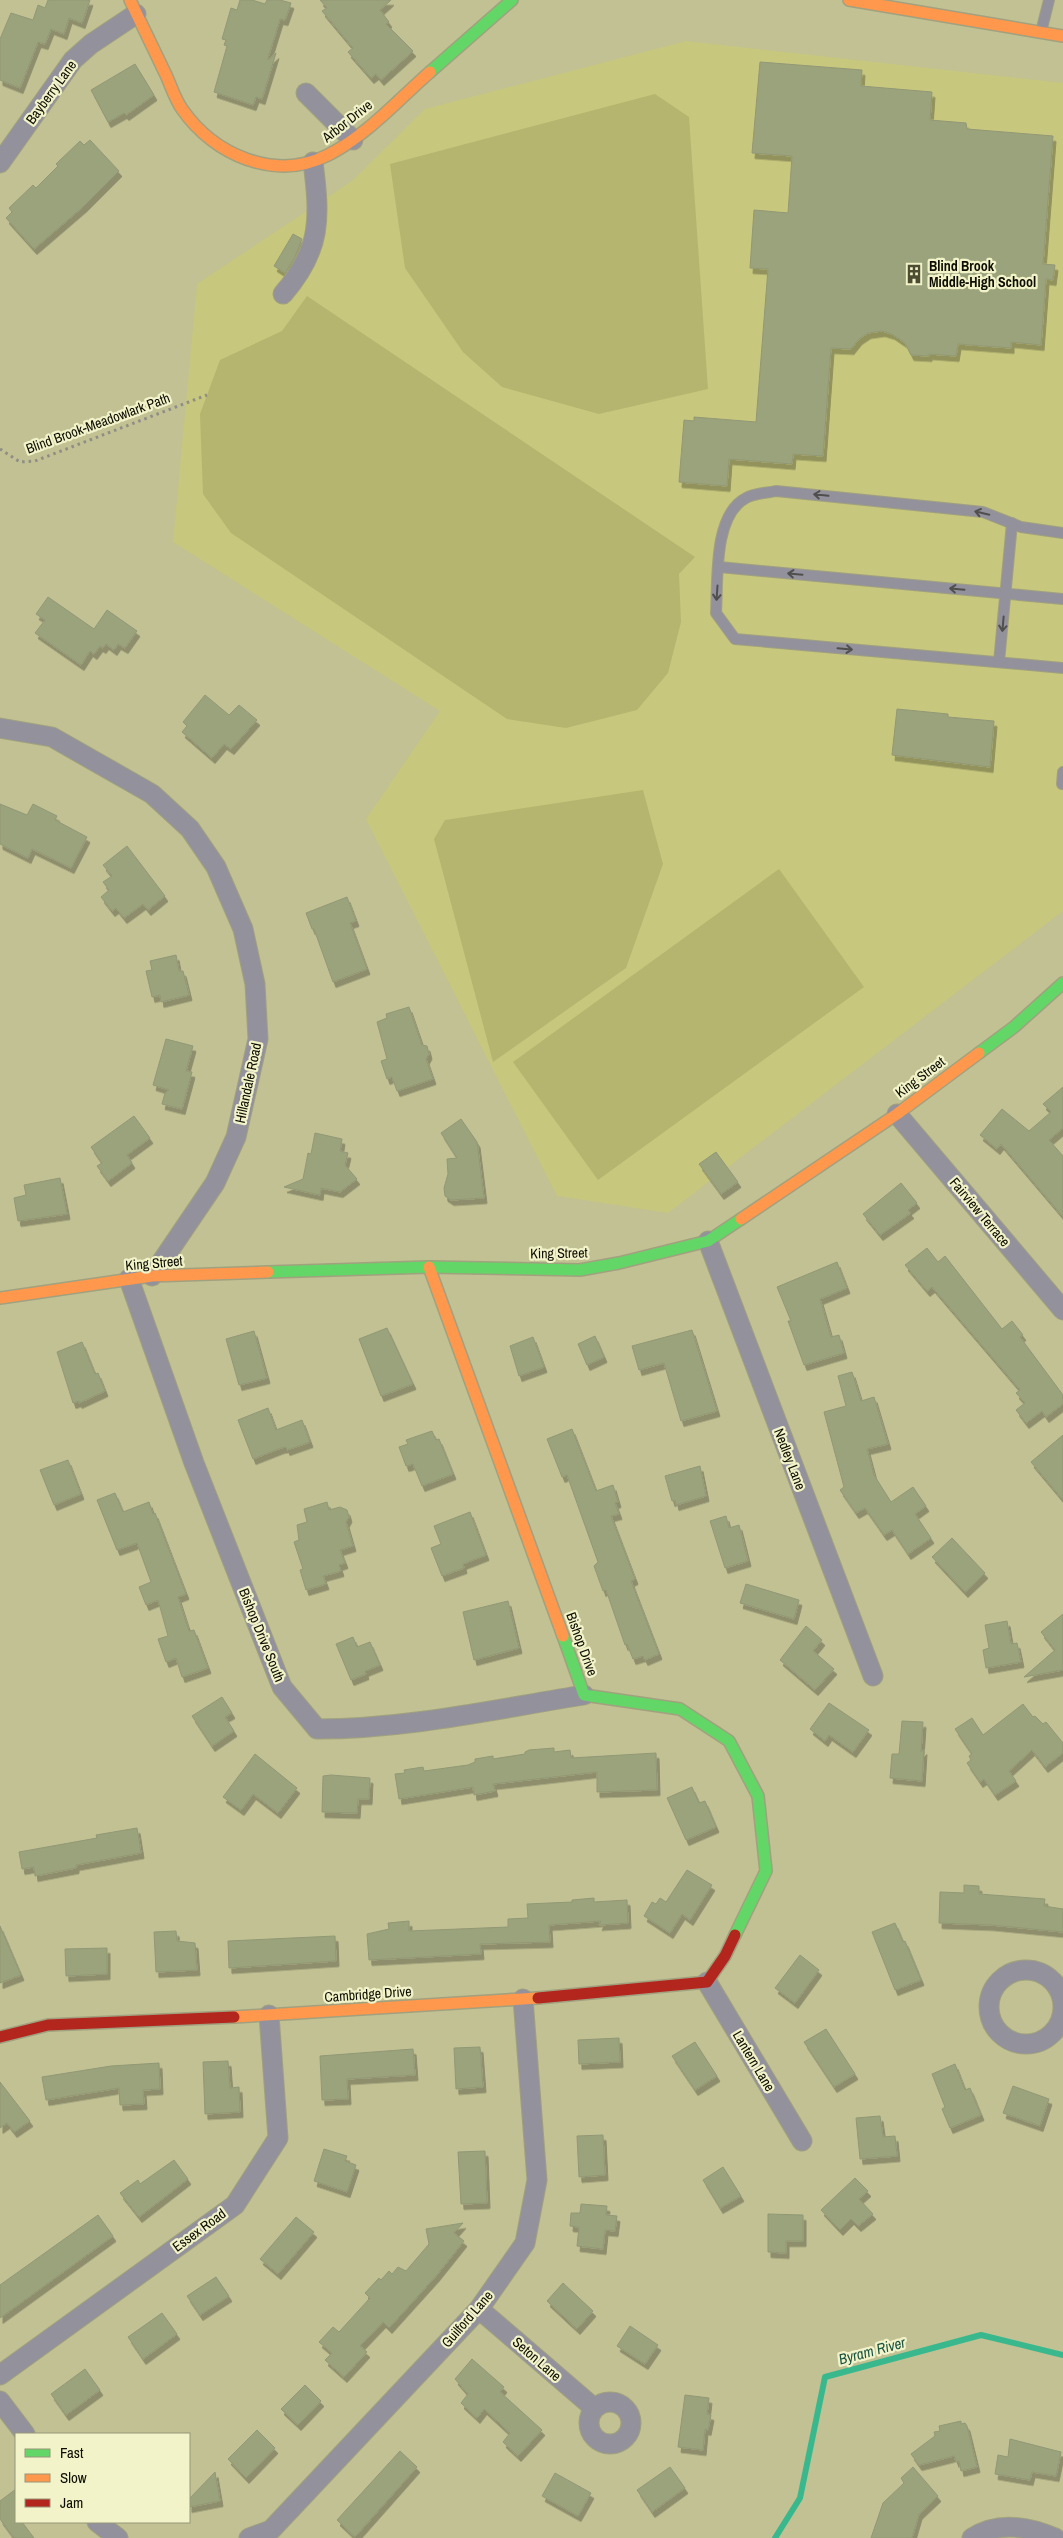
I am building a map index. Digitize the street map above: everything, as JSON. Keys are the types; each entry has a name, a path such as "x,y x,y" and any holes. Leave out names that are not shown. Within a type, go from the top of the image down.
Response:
{"street":[{"name":"Arbor Drive","path":"133,7 182,109 208,138 230,153 256,164 279,166 313,162 329,155 353,140 512,0"},
{"path":"849,0 1063,36"},
{"name":"Bayberry Lane","path":"0,163 73,60 133,7"},
{"path":"306,93 353,140"},
{"path":"284,294 298,277 310,255 317,221 313,162"},
{"name":"Hillandale Road","path":"0,728 52,737 152,794 190,828 216,867 243,929 255,984 258,1039 236,1138 215,1183 152,1276"},
{"name":"King Street","path":"0,1298 152,1276 429,1267 580,1270 619,1263 708,1241 896,1114 1014,1027 1063,983"},
{"name":"Fairview Terrace","path":"896,1114 1063,1310"},
{"name":"Nedley Lane","path":"708,1241 873,1676"},
{"name":"Bishop Drive","path":"429,1267 584,1695 680,1709 729,1741 758,1796 766,1872 725,1956 707,1982"},
{"name":"Bishop Drive South","path":"129,1279 194,1463 282,1687 316,1728 362,1729 407,1724 584,1695"},
{"name":"Cambridge Drive","path":"0,2037 48,2025 268,2015 523,1999 707,1982"},
{"name":"Lantern Lane","path":"707,1982 802,2141"},
{"name":"Guilford Lane","path":"249,2538 275,2534 479,2309 525,2243 537,2180 523,1999"},
{"name":"Essex Road","path":"0,2374 234,2205 278,2138 268,2015"},
{"name":"Seton Lane","path":"479,2309 594,2408"},
{"path":"0,2401 24,2433"},
{"path":"98,2523 118,2538"},
{"path":"972,2538 990,2528 1008,2526 1036,2530 1055,2538"}],"lane":[{"path":"1041,32 1049,0"},
{"path":"1063,532 1012,523 983,512 776,491 745,498 729,514 721,537 716,612 736,639 1063,668"},
{"path":"999,662 1012,523"},
{"path":"719,567 1063,599"},
{"path":"1062,784 1063,772"}],"path":[{"name":"Blind Brook-Meadowlark Path","path":"0,449 20,462 35,461 207,395"}],"shaded area":[{"path":"686,41 1063,83 1063,911 668,1213 557,1196 366,819 440,711 173,542 197,284 352,181 425,109"},
{"path":"655,94 689,117 708,389 599,414 502,387 463,352 405,268 390,164"},
{"path":"307,296 695,557 679,574 681,622 668,673 637,710 566,728 507,719 231,533 203,494 200,414 220,360 282,331"},
{"path":"643,790 663,864 626,968 493,1062 434,839 445,820"},
{"path":"779,869 864,987 598,1180 513,1062"}],"building":[{"path":"48,0 90,0 82,23 69,18 64,34 51,29 45,44 38,42 20,88 0,80 0,39 11,13 33,20 38,5 45,8"},
{"path":"240,0 252,0 265,4 267,0 280,0 291,3 285,20 280,19 268,58 268,60 276,53 262,99 256,97 253,105 214,92 227,46 224,45 226,40 222,39 231,8 237,10"},
{"path":"320,0 391,0 380,10 389,22 386,24 413,51 381,80 376,74 371,78 348,52 353,48 322,11 327,8"},
{"name":"Blind Brook Middle-High School","path":"760,62 862,70 861,86 932,92 930,120 966,123 967,129 1053,136 1043,264 1055,265 1053,280 1046,279 1041,345 1011,342 1011,348 958,344 956,356 911,355 905,343 892,334 882,331 868,333 859,339 851,349 831,348 823,456 793,454 792,464 729,459 727,486 679,482 684,420 694,421 694,417 756,422 768,269 750,268 754,210 788,213 792,156 752,153"},
{"path":"135,64 154,95 126,115 124,113 108,122 91,90"},
{"path":"90,140 119,171 84,206 34,249 6,218 12,212 9,208 33,185 36,188 58,166 56,164 80,141 84,145"},
{"path":"293,234 302,239 295,257 285,273 274,266"},
{"path":"48,597 94,629 107,610 137,631 125,648 118,644 114,650 106,644 103,648 100,646 94,654 90,651 81,665 35,633 45,620 36,614"},
{"path":"205,695 229,715 239,705 257,720 231,749 224,744 212,758 182,732 187,726 183,722"},
{"path":"897,709 948,714 948,717 994,721 990,767 892,755"},
{"path":"0,804 27,815 33,804 57,816 55,820 87,837 71,868 32,849 28,858 0,844"},
{"path":"127,846 165,896 148,910 143,904 124,918 116,908 112,911 101,897 109,890 103,882 112,876 103,865"},
{"path":"347,897 356,921 350,923 367,969 333,982 314,929 312,929 306,913"},
{"path":"176,955 179,971 183,971 189,995 161,1002 160,995 152,997 146,971 152,970 150,961"},
{"path":"409,1007 422,1045 427,1046 429,1054 426,1059 433,1079 397,1091 392,1077 387,1079 381,1061 387,1059 377,1022 387,1018 386,1014"},
{"path":"166,1039 193,1046 186,1071 192,1072 182,1109 162,1104 165,1093 169,1090 153,1085"},
{"path":"1063,1087 1063,1128 1049,1140 1063,1156 1063,1217 1001,1144 997,1149 980,1135 1002,1109 1029,1131 1051,1112 1043,1104"},
{"path":"134,1116 150,1138 127,1155 132,1163 108,1181 97,1166 102,1163 91,1147"},
{"path":"461,1119 477,1142 484,1198 451,1200 445,1196 444,1188 448,1174 447,1159 457,1158 441,1133"},
{"path":"315,1133 342,1139 340,1151 348,1153 345,1165 357,1179 340,1192 321,1188 320,1195 284,1187 303,1179 308,1153 311,1154"},
{"path":"716,1152 738,1182 721,1194 699,1164"},
{"path":"60,1178 67,1214 18,1221 14,1198 26,1195 24,1185"},
{"path":"901,1183 917,1203 908,1210 911,1213 880,1235 863,1214"},
{"path":"927,1248 938,1262 945,1256 1002,1329 1012,1321 1023,1335 1020,1337 1063,1395 1063,1404 1046,1417 1042,1411 1026,1423 1016,1410 1025,1403 1016,1393 1020,1390 932,1287 927,1291 905,1265"},
{"path":"837,1262 847,1288 820,1299 831,1337 839,1335 844,1353 804,1365 788,1321 791,1321 777,1287"},
{"path":"387,1328 413,1384 381,1396 359,1339"},
{"path":"692,1330 717,1411 681,1421 664,1363 639,1370 632,1346"},
{"path":"254,1331 267,1378 239,1385 226,1339"},
{"path":"595,1336 604,1357 587,1365 578,1344"},
{"path":"533,1337 544,1367 519,1376 510,1346"},
{"path":"82,1342 95,1374 98,1373 105,1391 79,1403 79,1401 73,1403 57,1352"},
{"path":"852,1372 861,1401 874,1397 888,1444 867,1449 874,1475 891,1502 913,1487 926,1506 915,1514 931,1538 908,1554 892,1530 884,1535 865,1508 856,1513 840,1490 844,1487 824,1412 846,1406 838,1376"},
{"path":"268,1408 276,1430 302,1420 310,1442 287,1450 286,1447 281,1448 253,1459 238,1420"},
{"path":"572,1429 596,1491 613,1485 618,1502 615,1503 619,1514 611,1516 635,1579 631,1581 659,1654 645,1660 643,1656 633,1659 627,1644 625,1645 606,1590 603,1591 594,1566 598,1562 567,1475 562,1477 547,1439"},
{"path":"432,1431 436,1440 439,1439 453,1474 422,1486 413,1464 406,1466 399,1447 408,1444 406,1440"},
{"path":"1063,1435 1063,1500 1031,1462"},
{"path":"68,1460 81,1494 54,1505 40,1470"},
{"path":"700,1466 706,1496 676,1505 675,1500 672,1501 665,1476"},
{"path":"115,1493 123,1512 149,1502 153,1514 155,1513 186,1594 178,1597 189,1631 194,1630 208,1668 182,1677 176,1658 166,1662 158,1639 168,1636 158,1600 146,1605 139,1587 151,1582 137,1543 117,1550 97,1500"},
{"path":"327,1502 329,1510 340,1507 347,1510 349,1517 346,1522 353,1546 340,1550 345,1563 339,1565 341,1571 323,1576 326,1584 306,1590 300,1570 303,1569 294,1542 299,1540 297,1525 307,1522 304,1509"},
{"path":"470,1512 486,1555 463,1564 464,1568 442,1576 431,1548 441,1544 434,1526"},
{"path":"726,1516 729,1528 739,1525 748,1561 725,1568 710,1521"},
{"path":"952,1538 985,1573 965,1592 932,1557"},
{"path":"746,1584 799,1600 794,1619 740,1603"},
{"path":"508,1601 519,1648 474,1660 463,1612"},
{"path":"1063,1614 1063,1670 1024,1677 1055,1650 1041,1632"},
{"path":"1007,1621 1011,1644 1017,1643 1021,1662 986,1668 983,1650 989,1648 985,1625"},
{"path":"806,1626 822,1640 813,1651 834,1669 815,1690 780,1660"},
{"path":"353,1637 357,1647 370,1642 380,1665 365,1671 366,1674 351,1680 336,1644"},
{"path":"222,1697 232,1713 225,1717 234,1731 212,1746 192,1716"},
{"path":"829,1703 869,1730 853,1752 829,1735 825,1741 810,1729"},
{"path":"1023,1704 1033,1717 1035,1716 1043,1724 1046,1722 1063,1743 1063,1753 1045,1767 1032,1750 1009,1771 1016,1781 995,1795 984,1779 980,1782 967,1763 971,1760 969,1756 972,1754 955,1729 972,1718 983,1735"},
{"path":"902,1721 923,1722 922,1781 890,1778 892,1754 899,1754"},
{"path":"554,1748 554,1752 570,1750 571,1758 656,1753 657,1790 597,1792 597,1772 493,1784 495,1791 474,1795 473,1787 399,1799 395,1774 405,1773 404,1770 423,1767 424,1771 468,1765 475,1762 475,1759 493,1756 493,1759 525,1754 529,1750"},
{"path":"255,1754 297,1788 278,1813 253,1794 241,1810 223,1797"},
{"path":"323,1776 370,1778 369,1799 358,1799 357,1813 322,1812"},
{"path":"692,1787 699,1803 705,1801 716,1827 686,1840 667,1798"},
{"path":"137,1828 141,1853 76,1865 76,1868 35,1876 34,1867 22,1869 19,1852 97,1838 96,1835"},
{"path":"687,1870 712,1885 690,1920 682,1914 670,1933 644,1916 652,1902 656,1904 660,1898 666,1902"},
{"path":"964,1885 979,1886 979,1894 1045,1899 1044,1906 1063,1909 1063,1932 991,1925 939,1923 940,1892 964,1893"},
{"path":"594,1898 594,1902 627,1900 628,1923 599,1925 601,1921 549,1925 550,1942 480,1944 481,1954 369,1960 367,1934 389,1929 388,1923 409,1921 409,1931 508,1927 508,1919 528,1918 527,1904 572,1902 572,1900"},
{"path":"895,1923 903,1942 905,1941 921,1980 895,1990 872,1932"},
{"path":"0,1926 21,1975 0,1983"},
{"path":"176,1931 177,1941 195,1943 197,1970 156,1972 154,1932"},
{"path":"335,1936 336,1961 229,1968 228,1941"},
{"path":"107,1948 107,1974 66,1976 65,1949"},
{"path":"800,1955 819,1970 795,2003 775,1988"},
{"path":"826,2029 855,2074 834,2087 804,2042"},
{"path":"619,2038 620,2062 579,2064 578,2040"},
{"path":"695,2042 717,2076 695,2090 672,2056"},
{"path":"480,2047 483,2087 456,2089 454,2048"},
{"path":"413,2049 415,2075 347,2079 348,2099 322,2100 320,2056"},
{"path":"228,2061 230,2088 239,2087 240,2112 205,2114 203,2062"},
{"path":"159,2063 160,2089 143,2090 144,2104 120,2105 119,2088 46,2100 42,2077 111,2066"},
{"path":"955,2064 965,2090 970,2088 981,2115 950,2128 942,2109 945,2107 932,2074"},
{"path":"0,2082 30,2121 14,2132 7,2123 0,2128"},
{"path":"1013,2086 1049,2099 1040,2126 1003,2113"},
{"path":"880,2116 883,2137 895,2136 897,2156 860,2159 856,2118"},
{"path":"603,2135 605,2175 579,2177 577,2136"},
{"path":"324,2149 347,2156 345,2161 356,2165 347,2192 314,2181"},
{"path":"485,2151 487,2203 461,2204 458,2152"},
{"path":"174,2160 188,2179 139,2217 120,2193 138,2180 140,2184"},
{"path":"723,2167 741,2196 720,2208 703,2180"},
{"path":"855,2178 868,2191 859,2199 873,2214 858,2226 851,2219 840,2230 821,2210"},
{"path":"581,2204 607,2206 606,2215 617,2216 615,2231 605,2230 603,2249 577,2246 579,2227 570,2226 571,2213 580,2213"},
{"path":"768,2214 803,2215 803,2241 786,2241 786,2253 768,2252"},
{"path":"98,2215 113,2236 0,2318 0,2285"},
{"path":"296,2217 314,2232 278,2274 260,2259"},
{"path":"463,2223 454,2233 464,2241 436,2276 389,2328 383,2322 360,2346 367,2352 344,2377 325,2360 332,2353 319,2342 333,2327 339,2332 370,2298 365,2293 379,2278 381,2280 389,2271 392,2274 398,2267 406,2271 429,2244 426,2229"},
{"path":"216,2277 229,2296 200,2315 187,2296"},
{"path":"563,2283 593,2311 577,2329 547,2301"},
{"path":"162,2313 177,2334 143,2359 128,2337"},
{"path":"630,2326 658,2345 645,2364 617,2346"},
{"path":"472,2359 504,2387 500,2392 542,2430 518,2456 503,2442 510,2433 484,2409 477,2418 461,2403 468,2394 455,2379"},
{"path":"85,2369 100,2390 66,2415 51,2394"},
{"path":"305,2385 321,2401 298,2425 281,2409"},
{"path":"685,2395 709,2398 707,2414 711,2415 708,2430 705,2429 703,2450 678,2447"},
{"path":"961,2421 961,2424 965,2423 967,2426 977,2467 961,2471 959,2461 956,2462 954,2456 919,2465 911,2454 935,2436 934,2432 940,2431 939,2426"},
{"path":"257,2430 275,2448 246,2478 228,2459"},
{"path":"1010,2439 1061,2452 1056,2476 1032,2472 1030,2480 995,2474 998,2455 1008,2457"},
{"path":"400,2451 417,2467 355,2537 337,2520"},
{"path":"670,2467 685,2488 652,2512 637,2490"},
{"path":"913,2467 938,2496 919,2514 912,2538 871,2538 883,2503 904,2483 901,2478"},
{"path":"215,2472 220,2501 190,2507 190,2498"},
{"path":"555,2473 591,2493 578,2516 542,2496"},
{"path":"15,2490 15,2523 23,2523 34,2538 14,2538 0,2519 0,2501"}],"waterway":[{"name":"Byram River","path":"775,2538 800,2498 825,2377 981,2335 1063,2355"}],"traffic: fast":[{"path":"430,72 512,0"},
{"path":"979,1053 1014,1027 1063,983"},
{"path":"268,1272 429,1267 580,1270 619,1263 708,1241 741,1219"},
{"path":"563,1636 584,1695 680,1709 729,1741 758,1796 766,1871 735,1935"}],"traffic: slow":[{"path":"130,0 177,101 195,125 228,151 247,159 267,164 287,166 308,163 328,155 369,128 430,72"},
{"path":"849,0 1063,36"},
{"path":"741,1219 897,1114 979,1053"},
{"path":"429,1267 563,1636"},
{"path":"0,1298 152,1276 268,1272"},
{"path":"234,2017 538,1998"}],"traffic: jam":[{"path":"538,1998 707,1982 725,1956 735,1935"},
{"path":"0,2037 48,2025 234,2017"}],"place":[{"name":"Blind Brook Middle-High School","path":"914,274"}]}
